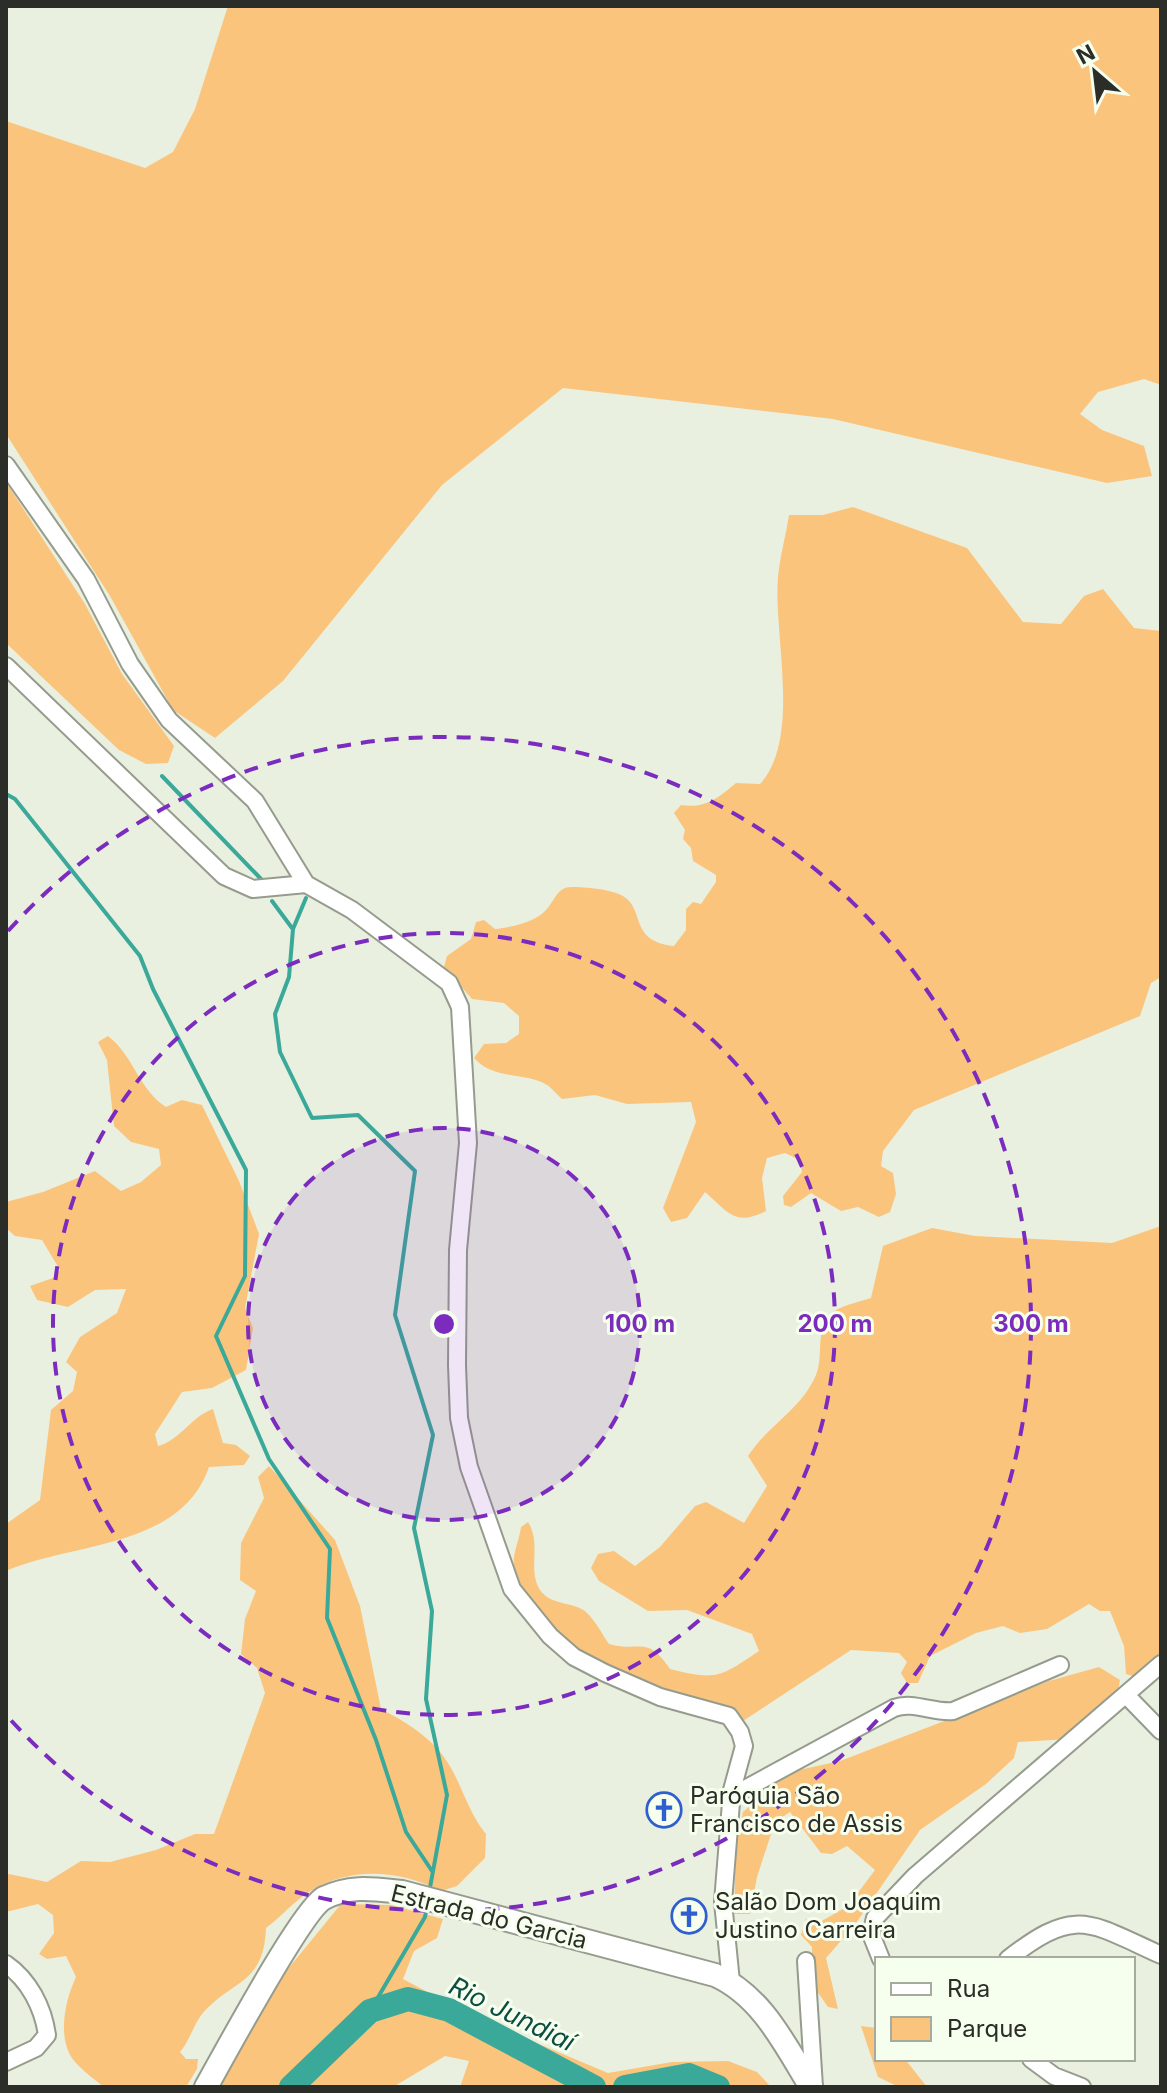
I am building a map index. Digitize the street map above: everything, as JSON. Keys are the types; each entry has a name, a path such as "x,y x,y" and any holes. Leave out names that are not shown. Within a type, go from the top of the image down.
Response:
{"street":[{"path":"6,465 86,579 130,664 169,720 255,801 306,884 352,910 449,983 460,1007 468,1143 458,1250 459,1418 469,1467 512,1589 550,1636 574,1657 660,1697 729,1716 740,1732 744,1746 732,1796 723,1902 731,1982 764,2012 813,2087"},
{"path":"6,666 224,876 253,889 306,884"},
{"path":"880,1957 871,1934 875,1918 915,1876 1161,1664"},
{"path":"732,1796 894,1708 907,1705 935,1712 953,1711 1060,1665"},
{"path":"1126,1695 1161,1731"},
{"name":"Estrada do Garcia","path":"206,2087 291,1941 320,1900 351,1887 402,1892 715,1975 731,1982"},
{"path":"1011,1957 1059,1925 1075,1923 1102,1929 1161,1955"},
{"path":"806,1961 813,2087"},
{"path":"6,1964 20,1973 44,2013 47,2035 36,2048 6,2062"},
{"path":"1034,2061 1068,2087"},
{"path":"1054,2076 1082,2087"}],"green space":[{"path":"228,6 1161,6 1161,385 1144,379 1098,392 1080,414 1102,430 1144,446 1152,476 1107,483 833,419 563,388 442,485 283,681 215,738 173,710 110,596 6,434 6,121 145,168 173,152 195,109"},
{"path":"6,482 85,604 122,674 174,746 168,763 146,764 119,750 6,643"},
{"path":"853,507 967,548 1023,622 1061,624 1084,596 1103,589 1134,628 1161,631 1161,977 1151,983 1140,1016 914,1110 883,1151 881,1166 893,1173 896,1194 890,1212 879,1217 858,1207 841,1211 811,1193 791,1207 784,1205 783,1196 802,1172 800,1160 785,1153 767,1158 762,1178 766,1211 747,1218 732,1215 705,1192 687,1218 671,1222 663,1208 696,1122 691,1102 627,1104 595,1095 562,1099 549,1086 538,1081 490,1070 474,1058 484,1044 506,1043 519,1034 519,1016 504,1003 472,999 444,967 447,956 471,939 476,922 484,920 495,929 529,921 546,910 559,892 572,887 621,895 634,908 643,931 650,938 674,946 686,930 686,909 693,902 701,904 716,882 716,875 693,861 691,848 683,839 685,830 674,813 681,805 711,801 736,783 760,784 773,764 780,740 783,685 778,577 789,515 823,515"},
{"path":"108,1036 124,1053 149,1092 166,1107 182,1100 202,1105 239,1181 259,1234 245,1308 253,1328 246,1370 212,1388 182,1392 155,1434 158,1446 173,1439 198,1417 213,1409 223,1443 236,1445 250,1456 244,1465 209,1467 195,1494 175,1514 150,1528 122,1539 6,1571 6,1524 40,1500 51,1410 73,1391 77,1372 66,1362 80,1337 117,1313 126,1289 95,1290 68,1307 37,1300 30,1286 53,1278 60,1270 42,1240 15,1236 6,1228 6,1202 43,1192 95,1171 121,1191 141,1182 161,1165 159,1149 131,1142 114,1126 107,1060 98,1042"},
{"path":"1161,1226 1161,1654 1136,1677 1126,1674 1124,1646 1110,1611 1100,1611 1089,1604 1047,1629 1020,1633 1003,1626 976,1633 930,1656 918,1683 907,1683 901,1673 907,1662 899,1653 851,1650 743,1721 708,1704 633,1680 599,1659 594,1663 545,1620 524,1594 514,1561 521,1527 528,1522 534,1539 535,1574 540,1590 550,1599 586,1612 609,1644 649,1648 670,1669 686,1673 718,1674 735,1666 759,1651 752,1634 687,1610 648,1611 599,1581 591,1568 598,1554 614,1551 635,1566 660,1547 695,1506 706,1502 744,1523 767,1486 748,1456 810,1387 818,1368 825,1320 844,1306 871,1298 883,1246 932,1228 975,1236 1112,1243"},
{"path":"269,1466 335,1540 360,1606 381,1709 420,1733 445,1758 486,1834 485,1858 457,1886 441,1891 409,1879 375,1874 341,1878 309,1892 266,1928 264,1947 253,1971 202,2014 180,2052 186,2059 198,2059 197,2069 186,2087 104,2087 75,2062 66,2043 64,2020 76,1977 66,1956 47,1959 39,1954 54,1933 53,1915 38,1904 6,1912 6,1876 9,1874 47,1882 81,1861 110,1862 156,1850 195,1834 214,1834 265,1693 257,1668 241,1654 245,1619 256,1591 240,1580 241,1543 264,1498 258,1477"},
{"path":"1099,1667 1120,1680 1118,1690 1091,1713 1087,1738 1018,1742 1014,1758 986,1784 920,1830 854,1926 826,1958 838,2009 828,2007 812,1984 812,1947 801,1935 806,1919 820,1922 848,1906 875,1870 847,1846 832,1854 821,1853 790,1812 775,1822 757,1877 750,1914 734,1914 736,1846 743,1812 776,1783 799,1770 840,1761 1049,1681"},
{"path":"341,1904 391,1905 443,1919 437,1938 414,1951 403,1979 477,2018 608,2073 672,2062 728,2061 757,2072 771,2087 460,2087 469,2061 445,2056 393,2087 220,2087 283,1975"},
{"path":"861,2026 875,2028 875,2061 907,2061 927,2087 899,2087 878,2077"}],"waterway":[{"path":"162,776 261,879"},
{"path":"6,794 15,799 140,956 153,989 246,1170 245,1276 216,1336 269,1459 330,1549 327,1618 376,1740 406,1832 432,1871"},
{"path":"306,898 293,929 289,977 275,1014 280,1052 312,1118 358,1115 415,1171 395,1315 433,1435 414,1528 432,1611 426,1699 447,1795 429,1893"},
{"path":"272,901 292,928"},
{"path":"370,2011 425,1917 427,1905"},
{"name":"Rio Jundiaí","path":"291,2087 370,2011 408,1999 449,2010 594,2087"},
{"name":"Rio Jundiaí","path":"625,2087 689,2075 718,2087"}],"place":[{"name":"Paróquia São Francisco de Assis","path":"664,1810"},
{"name":"Salão Dom Joaquim Justino Carreira","path":"689,1916"}]}
